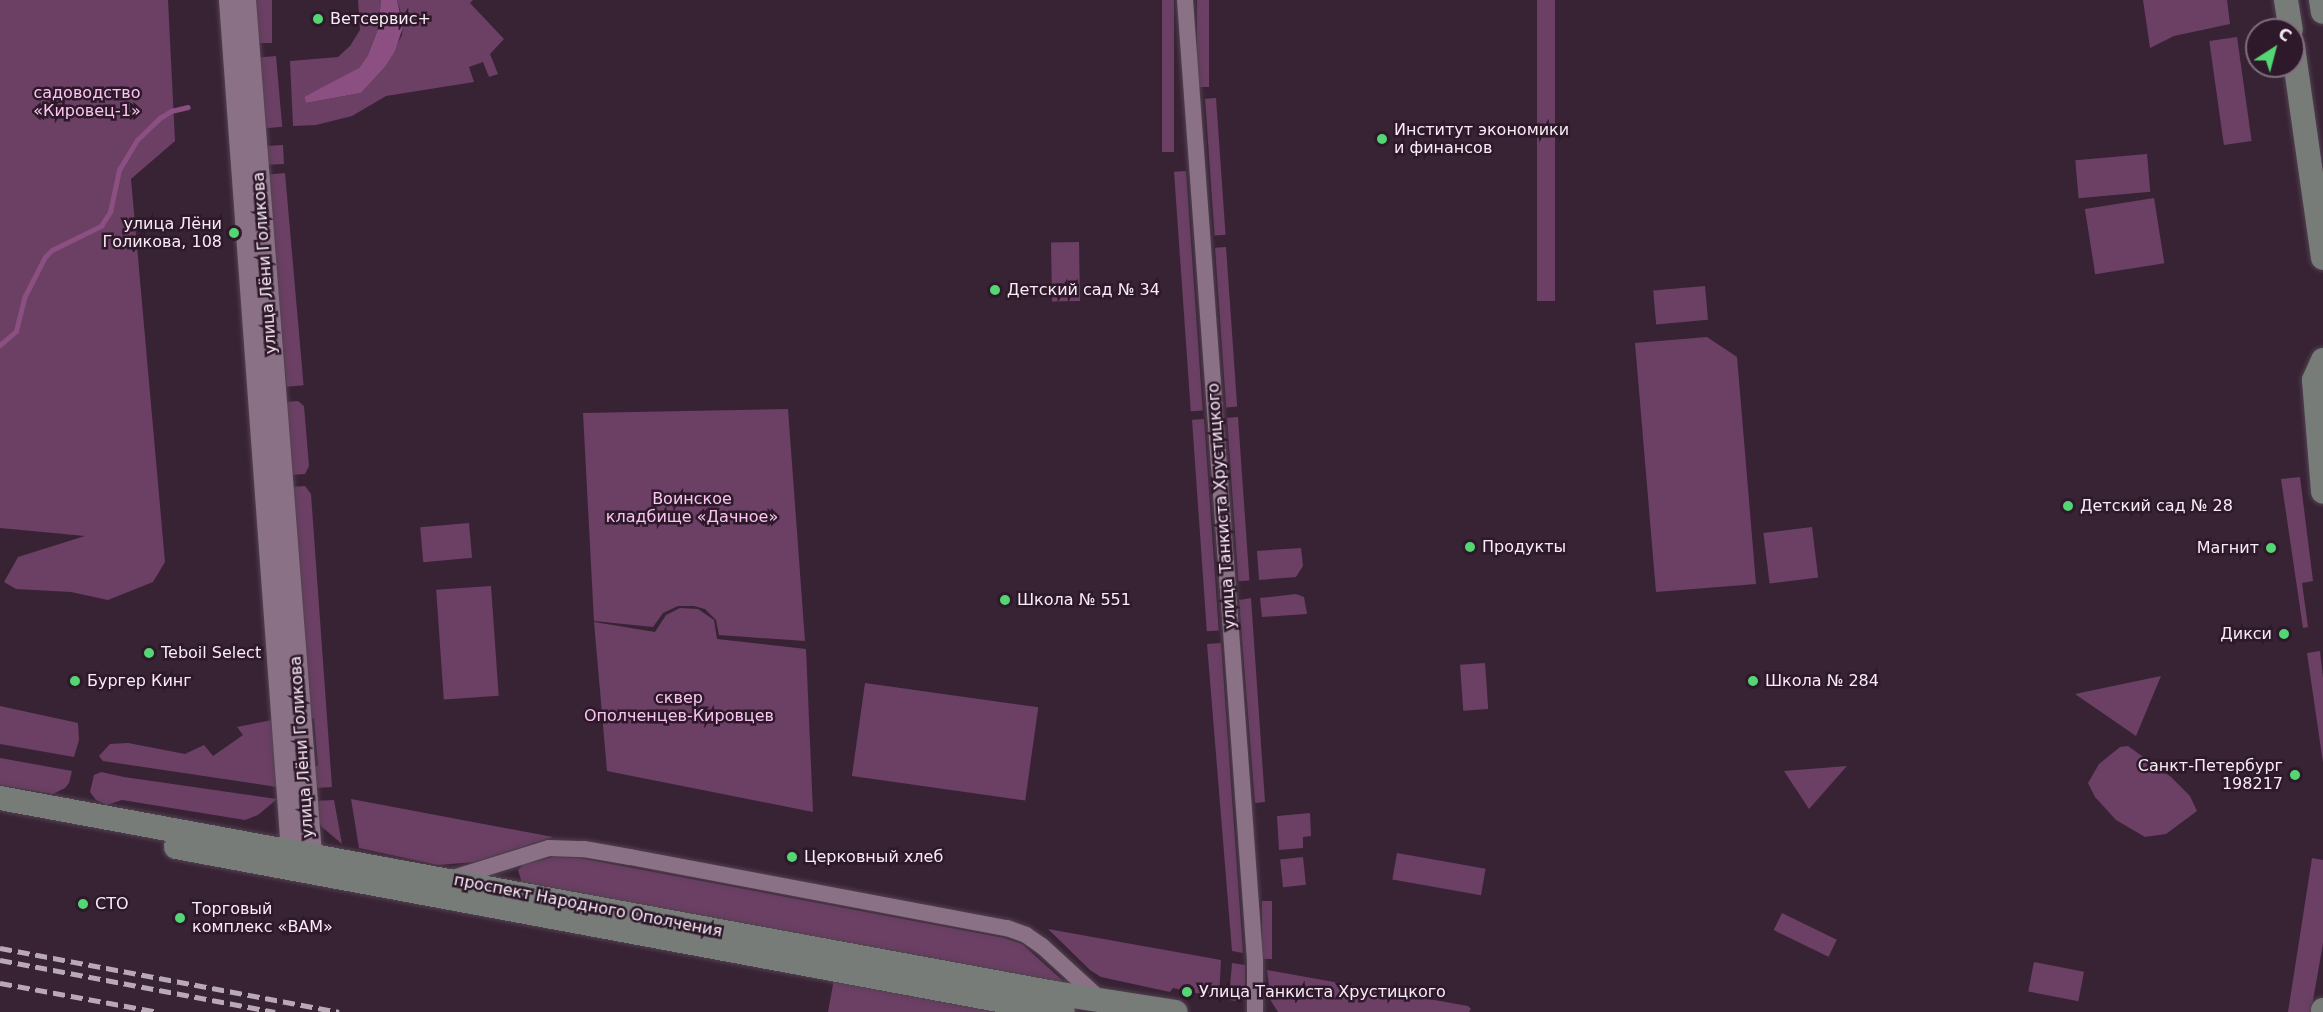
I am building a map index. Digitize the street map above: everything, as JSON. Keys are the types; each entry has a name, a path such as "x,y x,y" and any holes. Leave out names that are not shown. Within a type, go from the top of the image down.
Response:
{"main road":[{"path":"2286,0 2289,18"},
{"path":"2321,0 2323,12"},
{"path":"2297,78 2323,258"},
{"path":"2323,360 2314,380 2323,492"},
{"name":"проспект Народного Ополчения","path":"0,798 1063,1012"},
{"name":"проспект Народного Ополчения","path":"0,815 447,880 1042,991 1099,998 1176,1012"}],"street":[{"name":"улица Лёни Голикова","path":"229,0 301,859"},
{"name":"улица Лёни Голикова","path":"245,0 301,859"},
{"name":"улица Танкиста Хрустицкого","path":"1185,0 1255,961 1255,1012"},
{"path":"447,880 549,848 584,849 653,861 1007,928 1026,935 1042,946 1099,998"}],"green space":[{"name":"садоводство «Кировец-1»","path":"0,0 168,0 175,141 131,179 165,562 153,582 108,600 71,592 16,589 4,582 18,557 85,536 0,528"},
{"path":"255,0 272,0 272,43 255,43"},
{"path":"358,0 381,0 378,29 368,55 359,68 350,75 304,97 306,103 361,93 385,67 402,35 403,20 397,0 473,0 470,3 504,39 490,54 498,74 489,77 483,62 469,67 474,82 386,96 352,116 316,125 293,126 290,61 338,57 350,46 360,30"},
{"path":"1162,0 1174,0 1174,152 1162,152"},
{"path":"1197,0 1209,0 1209,87 1197,87"},
{"path":"1537,0 1555,0 1555,301 1537,301"},
{"path":"2143,0 2227,0 2230,24 2174,36 2150,48"},
{"path":"2237,37 2252,141 2224,145 2209,41"},
{"path":"276,56 282,127 265,128 259,57"},
{"path":"1216,98 1226,235 1215,235 1205,99"},
{"path":"283,145 284,164 267,165 266,146"},
{"path":"2147,154 2150,192 2079,198 2075,160"},
{"path":"1186,171 1203,410 1191,411 1174,172"},
{"path":"285,173 304,385 287,387 268,174"},
{"path":"2154,198 2164,263 2095,274 2085,209"},
{"path":"1051,242 1079,242 1080,301 1052,301"},
{"path":"1226,247 1237,407 1226,407 1215,248"},
{"path":"1705,286 1708,320 1656,324 1653,291"},
{"path":"1707,337 1737,357 1756,584 1656,592 1635,343"},
{"path":"298,401 304,406 309,466 305,474 291,475 285,402"},
{"name":"Воинское кладбище «Дачное»","path":"788,409 805,641 719,635 716,620 705,609 694,606 678,606 663,613 653,627 594,621 583,413"},
{"path":"1238,417 1249,581 1238,581 1227,418"},
{"path":"1204,419 1219,630 1207,631 1192,420"},
{"path":"2300,477 2313,581 2302,583 2308,627 2303,628 2281,479"},
{"path":"305,486 311,494 332,787 315,788 313,767 318,766 314,718 310,718 291,487"},
{"path":"469,523 472,558 423,562 420,527"},
{"path":"1812,527 1818,578 1770,584 1763,533"},
{"path":"1301,548 1303,566 1296,577 1259,580 1257,551"},
{"path":"491,586 499,696 444,700 436,590"},
{"path":"1296,594 1304,597 1307,614 1262,617 1260,598"},
{"path":"1251,598 1265,802 1255,803 1239,600"},
{"name":"сквер Ополченцев-Кировцев","path":"680,608 698,609 714,620 717,639 806,649 813,812 607,771 594,622 655,632 666,615"},
{"path":"1221,643 1243,953 1232,951 1207,644"},
{"path":"2320,651 2323,678 2323,763 2307,653"},
{"path":"1485,663 1488,709 1463,711 1460,665"},
{"path":"2161,676 2136,736 2075,694"},
{"path":"865,683 1038,707 1025,800 852,776"},
{"path":"0,706 78,723 79,740 74,757 0,744"},
{"path":"272,720 277,787 103,761 99,756 110,744 128,743 185,754 204,745 213,756 243,735 237,727"},
{"path":"2128,746 2171,777 2190,796 2197,811 2166,834 2145,837 2116,820 2095,797 2088,783 2099,764 2120,747"},
{"path":"0,758 72,771 69,783 65,788 53,794 0,785"},
{"path":"1847,766 1809,809 1784,771"},
{"path":"101,772 277,799 258,815 245,820 122,800 107,805 96,800 90,792 94,775"},
{"path":"351,799 553,837 475,862 438,865 359,848"},
{"path":"334,800 342,844 322,827 317,817 316,801"},
{"path":"1310,813 1311,836 1303,837 1303,848 1279,850 1277,816"},
{"path":"1397,853 1486,869 1481,895 1392,880"},
{"path":"554,857 579,858 1004,938 1022,944 1062,980 1062,983 522,883 518,870 524,864"},
{"path":"1303,857 1306,885 1283,887 1280,859"},
{"path":"2312,858 2323,860 2323,943 2311,1012 2288,1012"},
{"path":"1262,901 1272,901 1272,959 1262,959"},
{"path":"1782,913 1837,940 1828,957 1774,930"},
{"path":"1048,929 1221,960 1219,998 1173,988 1170,992 1101,977 1090,970"},
{"path":"2034,962 2084,972 2078,1001 2028,991"},
{"path":"1232,963 1245,965 1245,986 1237,1001 1229,1000"},
{"path":"1267,970 1468,1006 1471,1009 1469,1012 1278,1012 1271,1001"},
{"path":"834,979 1015,1012 828,1012"}],"shaded area":[{"path":"381,0 397,0 403,27 395,51 385,67 361,93 306,103 304,97 359,68 368,55 378,29"}],"waterway":[{"path":"0,345 16,331 24,298 45,257 52,250 101,226 110,212 119,170 137,140 160,118 171,111 188,107"}],"railway":[{"path":"0,948 339,1012"},
{"path":"0,960 275,1012"},
{"path":"0,983 158,1012"}],"place":[{"name":"Ветсервис+","path":"318,19"},
{"name":"Институт экономики и финансов","path":"1382,139"},
{"name":"улица Лёни Голикова, 108","path":"234,233"},
{"name":"Детский сад № 34","path":"995,290"},
{"name":"Детский сад № 28","path":"2068,506"},
{"name":"Продукты","path":"1470,547"},
{"name":"Магнит","path":"2271,548"},
{"name":"Школа № 551","path":"1005,600"},
{"name":"Дикси","path":"2284,634"},
{"name":"Teboil Select","path":"149,653"},
{"name":"Бургер Кинг","path":"75,681"},
{"name":"Школа № 284","path":"1753,681"},
{"name":"Санкт-Петербург 198217","path":"2295,775"},
{"name":"Церковный хлеб","path":"792,857"},
{"name":"СТО","path":"83,904"},
{"name":"Торговый комплекс «ВАМ»","path":"180,918"},
{"name":"Улица Танкиста Хрустицкого","path":"1187,992"}]}
